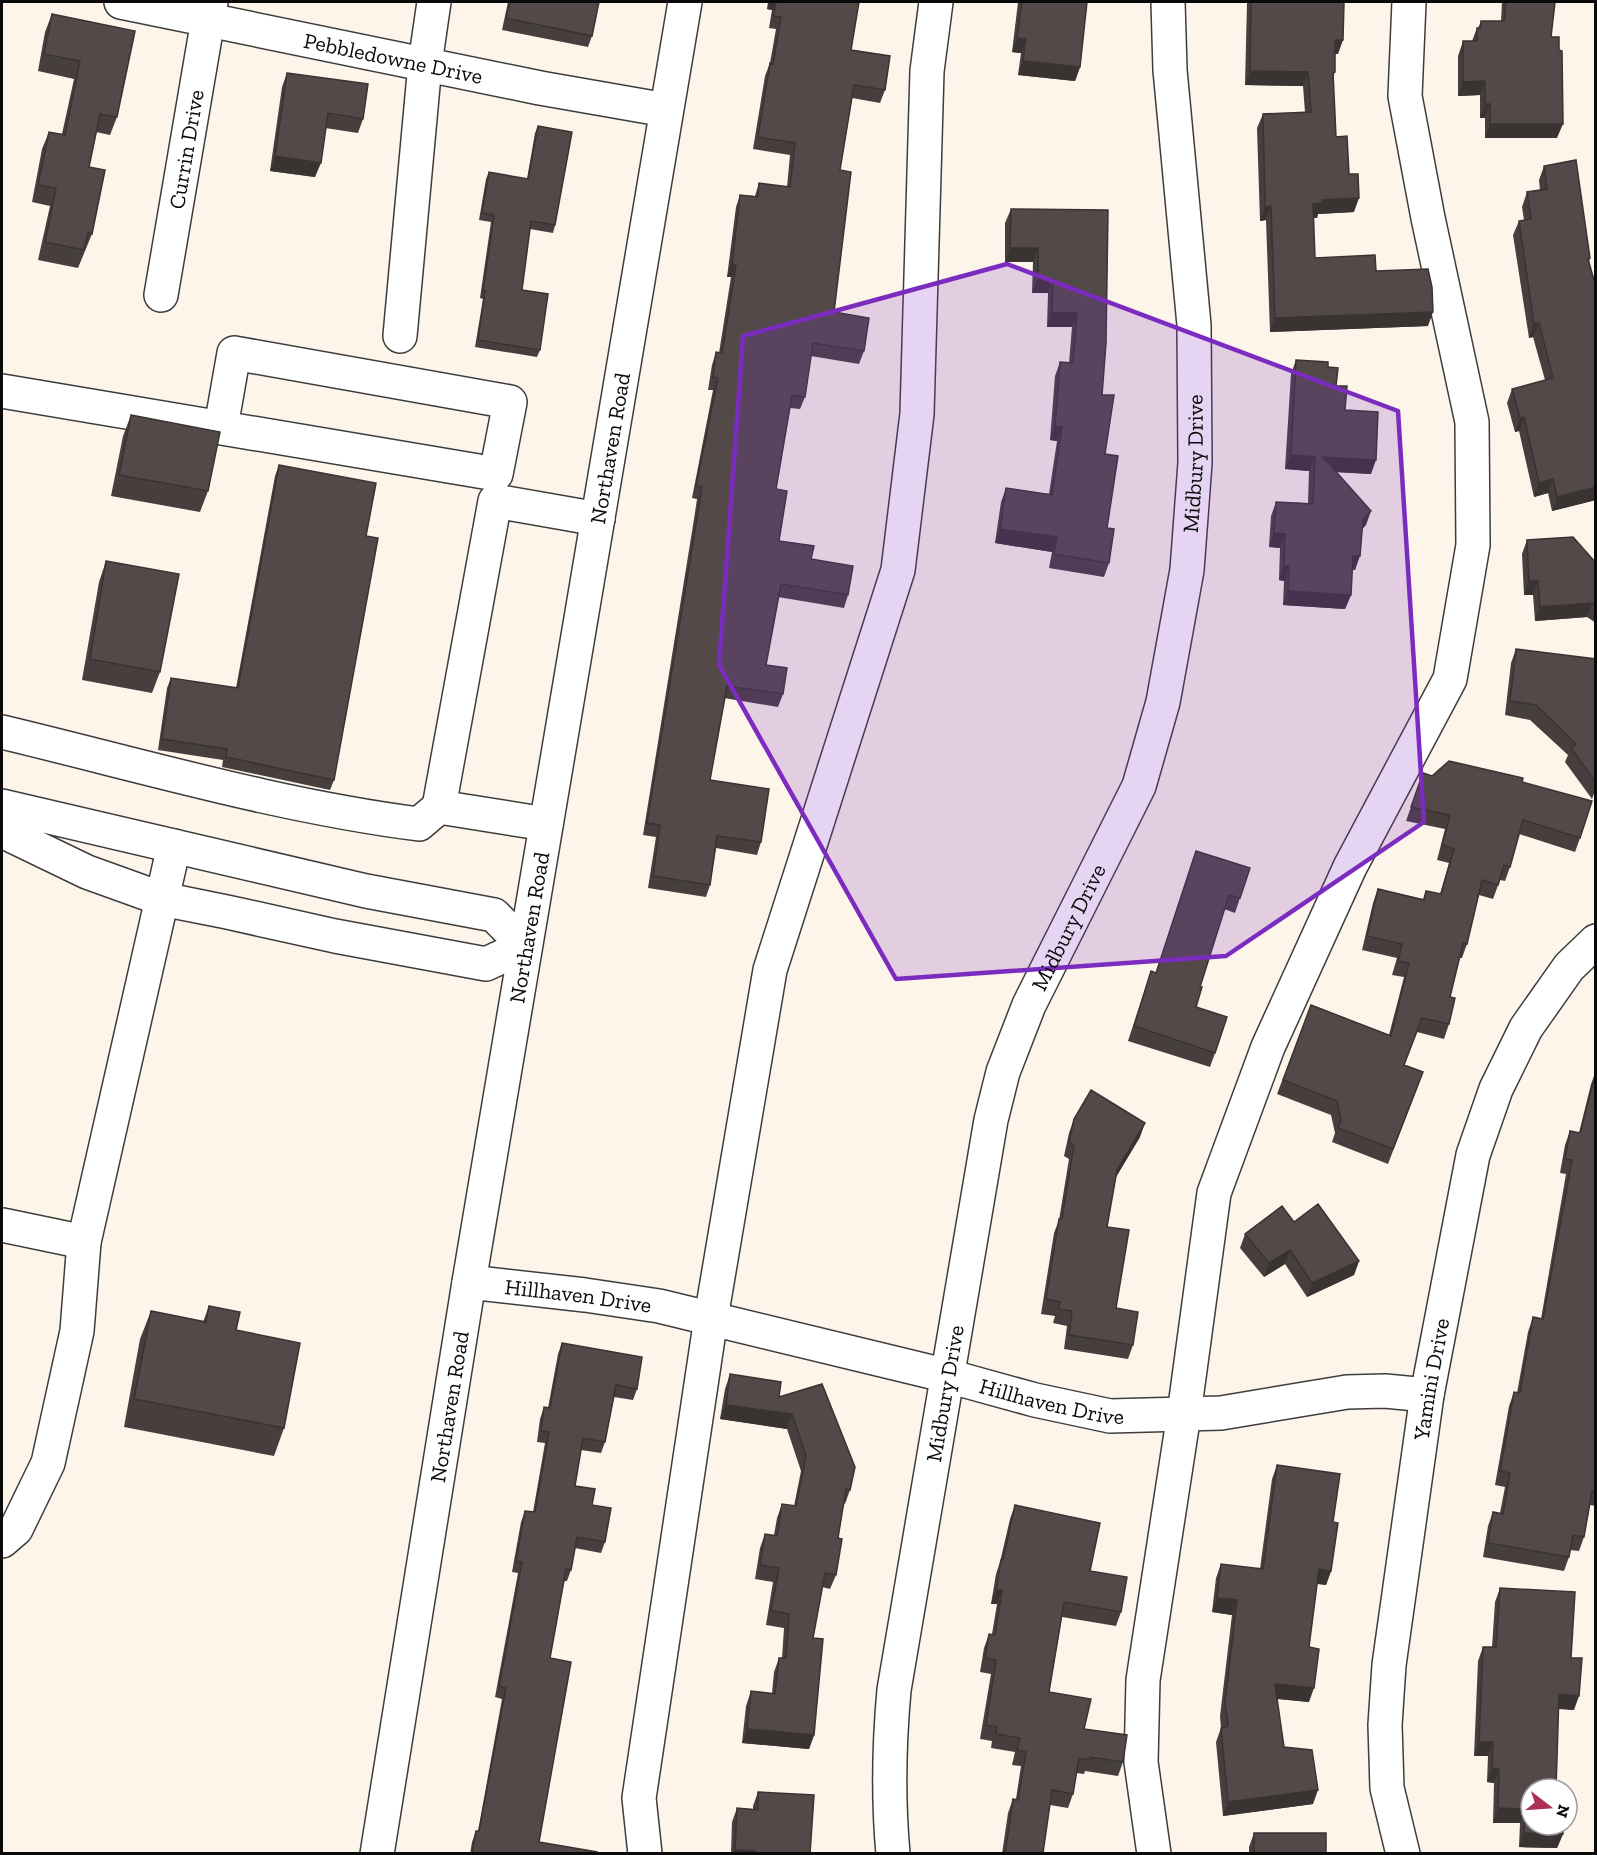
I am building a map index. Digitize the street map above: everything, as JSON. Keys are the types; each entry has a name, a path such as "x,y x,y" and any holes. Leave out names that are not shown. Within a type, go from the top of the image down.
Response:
{"street":[{"name":"Pebbledowne Drive","path":"121,2 210,10 425,64 540,88 666,110"},
{"path":"400,336 425,64 434,2"},
{"name":"Northaven Road","path":"377,1854 525,946 686,2"},
{"path":"645,1854 639,1798 711,1318 770,970 898,570 917,414 927,71 936,2"},
{"name":"Midbury Drive","path":"893,1854 889,1748 894,1690 991,1120 1003,1072 1029,1005 1139,786 1163,702 1187,570 1195,463 1194,325 1170,70 1168,2"},
{"path":"1154,1854 1142,1762 1143,1680 1184,1414 1214,1193 1268,1047 1350,867 1450,679 1473,545 1472,422 1428,218 1405,96 1409,2"},
{"name":"Currin Drive","path":"161,295 210,10"},
{"path":"2,732 239,791 390,820 419,824 439,807 510,402 234,353 221,427"},
{"path":"2,391 221,427 496,488 598,519"},
{"path":"2,806 366,891 494,915 525,946 486,964 162,899 87,872 2,831"},
{"path":"439,807 546,824"},
{"path":"2,1541 16,1529 48,1463 77,1331 84,1242 174,846"},
{"path":"358,940 366,891"},
{"name":"Yamini Drive","path":"1403,1854 1387,1788 1385,1725 1389,1665 1427,1395 1473,1155 1496,1089 1526,1028 1569,967 1596,940"},
{"path":"2,1225 84,1242"},
{"name":"Hillhaven Drive","path":"469,1282 659,1306 948,1376 1035,1400 1110,1416 1221,1413 1347,1392 1385,1391 1427,1395"}],"highlighted area":[{"path":"1007,264 1398,411 1424,822 1226,956 896,979 719,665 743,336"}],"building":[{"path":"510,2 599,2 592,36 506,18"},
{"path":"776,2 859,2 851,50 890,56 885,90 854,85 840,170 851,172 834,312 869,318 864,351 813,343 805,397 792,395 776,489 787,491 779,541 814,546 811,559 853,566 848,595 781,584 766,665 787,668 783,694 727,686 710,780 769,789 761,842 717,836 710,885 653,876 660,825 647,823 702,487 696,486 718,378 713,377 716,352 722,353 736,265 732,264 740,195 758,197 759,183 790,187 795,143 758,137 770,63 773,64 781,17 773,16"},
{"path":"1022,2 1087,2 1080,67 1023,61 1026,39 1017,38"},
{"path":"1251,2 1344,2 1343,40 1335,40 1335,72 1333,72 1336,137 1347,136 1349,174 1358,174 1359,198 1322,200 1322,203 1313,204 1315,258 1375,255 1376,271 1428,269 1432,287 1433,312 1275,318 1271,206 1265,207 1263,114 1311,112 1308,72 1250,71"},
{"path":"1506,2 1555,2 1551,37 1559,37 1559,50 1562,51 1563,124 1490,124 1490,104 1485,104 1485,81 1463,82 1463,41 1477,41 1477,28 1481,28 1481,21 1504,21"},
{"path":"52,14 135,31 117,117 100,114 89,167 105,170 92,234 88,233 84,250 45,242 56,188 38,185 49,132 65,135 80,61 44,54"},
{"path":"287,73 368,84 363,119 328,113 321,163 275,156"},
{"path":"538,126 572,132 555,225 531,221 522,290 548,294 540,350 478,340 494,215 482,213 489,172 528,179"},
{"path":"1576,160 1590,258 1588,259 1596,287 1596,487 1557,497 1553,479 1539,483 1524,417 1520,418 1512,389 1553,378 1539,323 1534,324 1519,221 1531,219 1527,192 1547,189 1544,166"},
{"path":"1011,209 1108,210 1106,343 1102,395 1114,395 1105,454 1118,456 1107,528 1114,529 1109,563 1054,554 1057,537 1000,529 1006,488 1052,495 1062,427 1055,426 1060,362 1073,363 1077,313 1052,313 1053,279 1038,279 1038,248 1010,248"},
{"path":"1296,360 1328,362 1328,367 1338,368 1336,386 1347,386 1345,410 1378,412 1376,460 1323,457 1371,511 1363,519 1360,556 1353,556 1351,595 1288,591 1289,566 1284,566 1285,534 1274,533 1276,502 1313,504 1315,457 1291,455"},
{"path":"131,415 220,432 208,491 119,475"},
{"path":"279,465 376,483 366,536 378,538 334,780 226,757 227,749 162,739 171,678 238,688"},
{"path":"1573,537 1596,563 1596,605 1592,603 1540,607 1538,581 1529,581 1527,540"},
{"path":"106,561 179,574 160,672 90,659"},
{"path":"1516,649 1596,659 1596,783 1571,748 1576,744 1536,705 1510,701"},
{"path":"1449,761 1523,778 1522,782 1592,801 1580,838 1523,820 1510,867 1504,865 1498,885 1482,880 1467,944 1463,943 1450,997 1455,998 1449,1024 1422,1018 1404,1065 1423,1072 1393,1149 1338,1128 1341,1120 1337,1101 1283,1080 1311,1005 1391,1036 1409,963 1398,961 1402,944 1367,936 1378,889 1424,900 1426,891 1441,894 1454,849 1442,845 1450,815 1411,807 1423,773 1432,776"},
{"path":"1196,851 1250,868 1240,898 1229,895 1200,987 1202,987 1196,1007 1227,1017 1215,1053 1134,1026 1151,971 1156,973"},
{"path":"1596,1072 1596,1491 1592,1491 1584,1537 1573,1535 1569,1557 1488,1543 1493,1512 1503,1514 1510,1473 1500,1471 1514,1392 1520,1393 1533,1317 1543,1319 1572,1160 1565,1159 1570,1131 1580,1133"},
{"path":"1091,1090 1145,1123 1117,1170 1107,1227 1129,1230 1116,1308 1138,1312 1133,1345 1069,1335 1072,1311 1058,1309 1060,1302 1046,1299 1074,1145 1069,1142 1074,1119"},
{"path":"1318,1204 1359,1261 1312,1283 1290,1250 1269,1263 1245,1234 1282,1206 1294,1222"},
{"path":"209,1306 240,1312 236,1330 300,1343 284,1428 134,1399 151,1311 206,1322"},
{"path":"562,1343 642,1357 637,1389 616,1385 605,1442 583,1438 575,1486 595,1489 592,1505 611,1508 605,1542 577,1537 571,1570 566,1569 550,1658 571,1662 539,1842 597,1852 597,1854 472,1854 476,1831 479,1831 506,1688 499,1686 522,1562 516,1561 525,1511 535,1512 549,1432 541,1431 544,1407 550,1408"},
{"path":"730,1374 781,1382 779,1397 822,1384 855,1467 850,1490 846,1489 838,1538 842,1539 836,1575 825,1573 813,1638 823,1639 814,1735 747,1729 751,1691 775,1694 779,1658 786,1658 789,1614 771,1611 779,1568 760,1565 765,1534 777,1536 782,1504 796,1506 806,1456 792,1414 726,1405"},
{"path":"1277,1465 1340,1474 1333,1522 1338,1523 1331,1571 1319,1569 1309,1647 1319,1649 1314,1688 1275,1684 1284,1747 1312,1750 1318,1790 1228,1802 1221,1728 1228,1726 1225,1702 1237,1600 1217,1598 1221,1564 1263,1569"},
{"path":"1015,1505 1100,1523 1090,1571 1127,1577 1121,1612 1064,1602 1049,1692 1091,1699 1084,1729 1127,1735 1123,1762 1090,1757 1090,1760 1079,1758 1073,1794 1052,1790 1043,1853 1050,1854 1005,1854 1013,1799 1018,1800 1026,1752 1017,1750 1020,1738 996,1734 997,1727 986,1725 996,1660 985,1658 989,1634 995,1635 1002,1590 996,1590"},
{"path":"1500,1588 1575,1592 1571,1658 1582,1658 1579,1696 1559,1694 1556,1777 1519,1777 1519,1809 1498,1808 1499,1769 1492,1768 1493,1742 1479,1742 1483,1647 1496,1647"},
{"path":"758,1792 814,1795 810,1854 755,1854 755,1851 735,1850 737,1808 758,1810"},
{"path":"1254,1833 1326,1833 1326,1854 1254,1854"}]}
